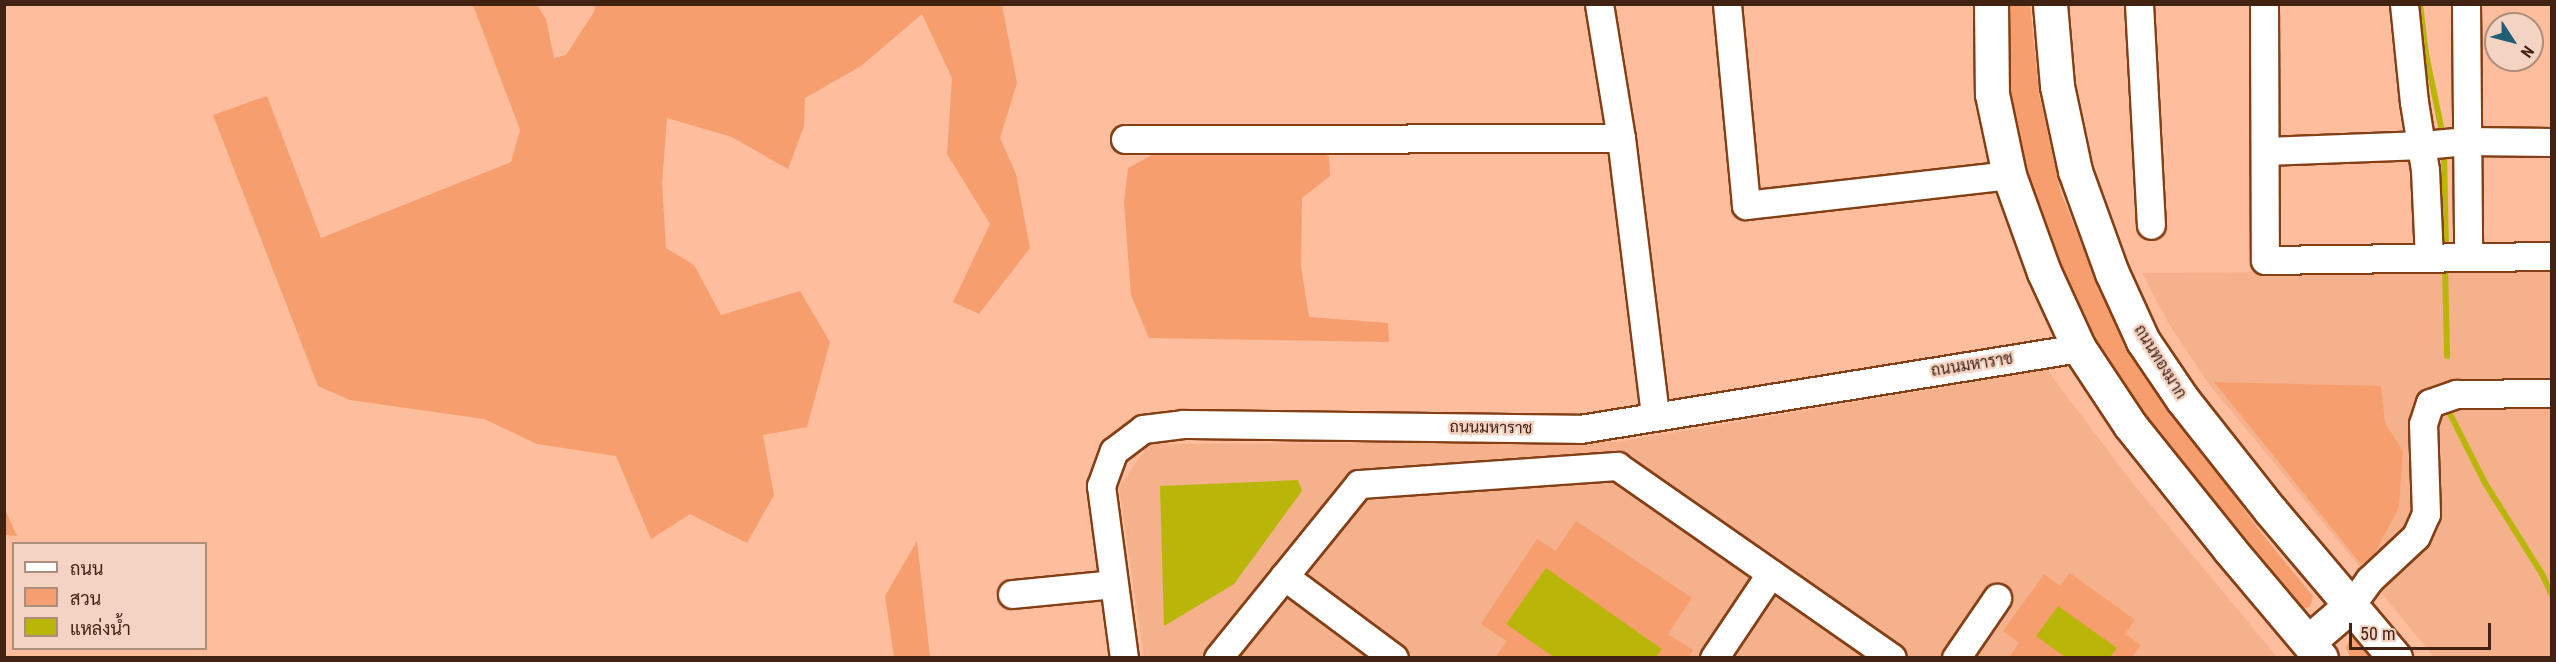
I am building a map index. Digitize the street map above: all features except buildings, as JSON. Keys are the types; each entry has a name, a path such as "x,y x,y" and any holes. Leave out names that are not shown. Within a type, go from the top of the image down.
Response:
{"main road":[{"path":"1991,4 1992,94 2009,175 2044,272 2079,348 2130,424 2312,652 2351,605"},
{"name":"ถนนทองมาก","path":"2050,4 2057,86 2075,171 2112,273 2143,341 2183,400 2395,657"}],"street":[{"path":"1599,4 1621,138 1655,415"},
{"path":"1727,4 1746,205 2009,175"},
{"path":"2139,4 2151,225"},
{"path":"2264,4 2265,260 2552,256"},
{"path":"2404,4 2414,102 2422,145 2429,257"},
{"path":"2466,4 2468,257"},
{"path":"1125,139 1621,138"},
{"path":"2265,151 2467,141 2552,142"},
{"name":"ถนนมหาราช","path":"1125,657 1101,486 1114,451 1143,429 1183,424 1580,429 1655,415 2079,348"},
{"path":"2351,605 2369,580 2416,536 2426,514 2423,424 2430,403 2456,394 2552,393"},
{"path":"1218,657 1359,484 1617,465 1892,657"},
{"path":"1714,657 1771,573"},
{"path":"1284,576 1394,657"},
{"path":"1012,594 1114,584"},
{"path":"1956,657 1996,598"}],"shaded area":[{"path":"2551,270 2551,657 2434,657 2209,384 2169,324 2142,273"},
{"path":"2047,370 2131,481 2277,657 1144,657 1119,487 1149,444 1617,442"}],"green space":[{"path":"473,5 537,5 546,19 554,58 566,55 594,12 595,5 1002,5 1017,83 1000,138 1016,174 1030,248 979,314 953,302 990,224 947,154 952,78 922,14 861,66 805,98 804,126 788,169 732,137 667,118 662,183 666,248 694,265 721,315 800,291 830,342 807,427 763,435 774,495 747,543 690,514 651,539 616,456 537,444 484,419 350,400 318,386 213,115 267,96 321,238 511,162 520,130"},
{"path":"2003,5 2030,5 2039,94 2061,193 2104,300 2145,370 2258,529 2313,596 2310,607 2300,609 2157,440 2095,346 2055,258 2026,174 2008,85"},
{"path":"1317,153 1329,156 1330,176 1302,198 1301,266 1309,317 1388,323 1389,342 1149,338 1131,295 1124,202 1128,168 1152,155"},
{"path":"2214,382 2381,386 2385,423 2403,451 2399,507 2373,557 2361,564"},
{"path":"5,509 17,536 5,535"},
{"path":"1576,521 1692,598 1668,634 1693,650 1688,658 1496,657 1507,641 1481,624 1537,539 1556,551"},
{"path":"917,541 930,657 894,657 885,596"},
{"path":"2070,573 2135,620 2125,634 2141,645 2132,657 2009,657 2019,643 2003,631 2044,574 2060,586"},
{"path":"2359,637 2381,657 2350,657 2346,647 2350,639"}],"water":[{"path":"1298,480 1302,491 1234,584 1164,626 1160,486"},
{"path":"1546,568 1662,649 1656,657 1554,657 1506,624"},
{"path":"2058,606 2117,648 2110,657 2065,657 2036,636"}],"waterway":[{"path":"2420,4 2426,54 2443,136"},
{"path":"2444,152 2446,245"},
{"path":"2445,265 2447,356"},
{"path":"2447,408 2485,483 2542,574 2552,595"}]}
